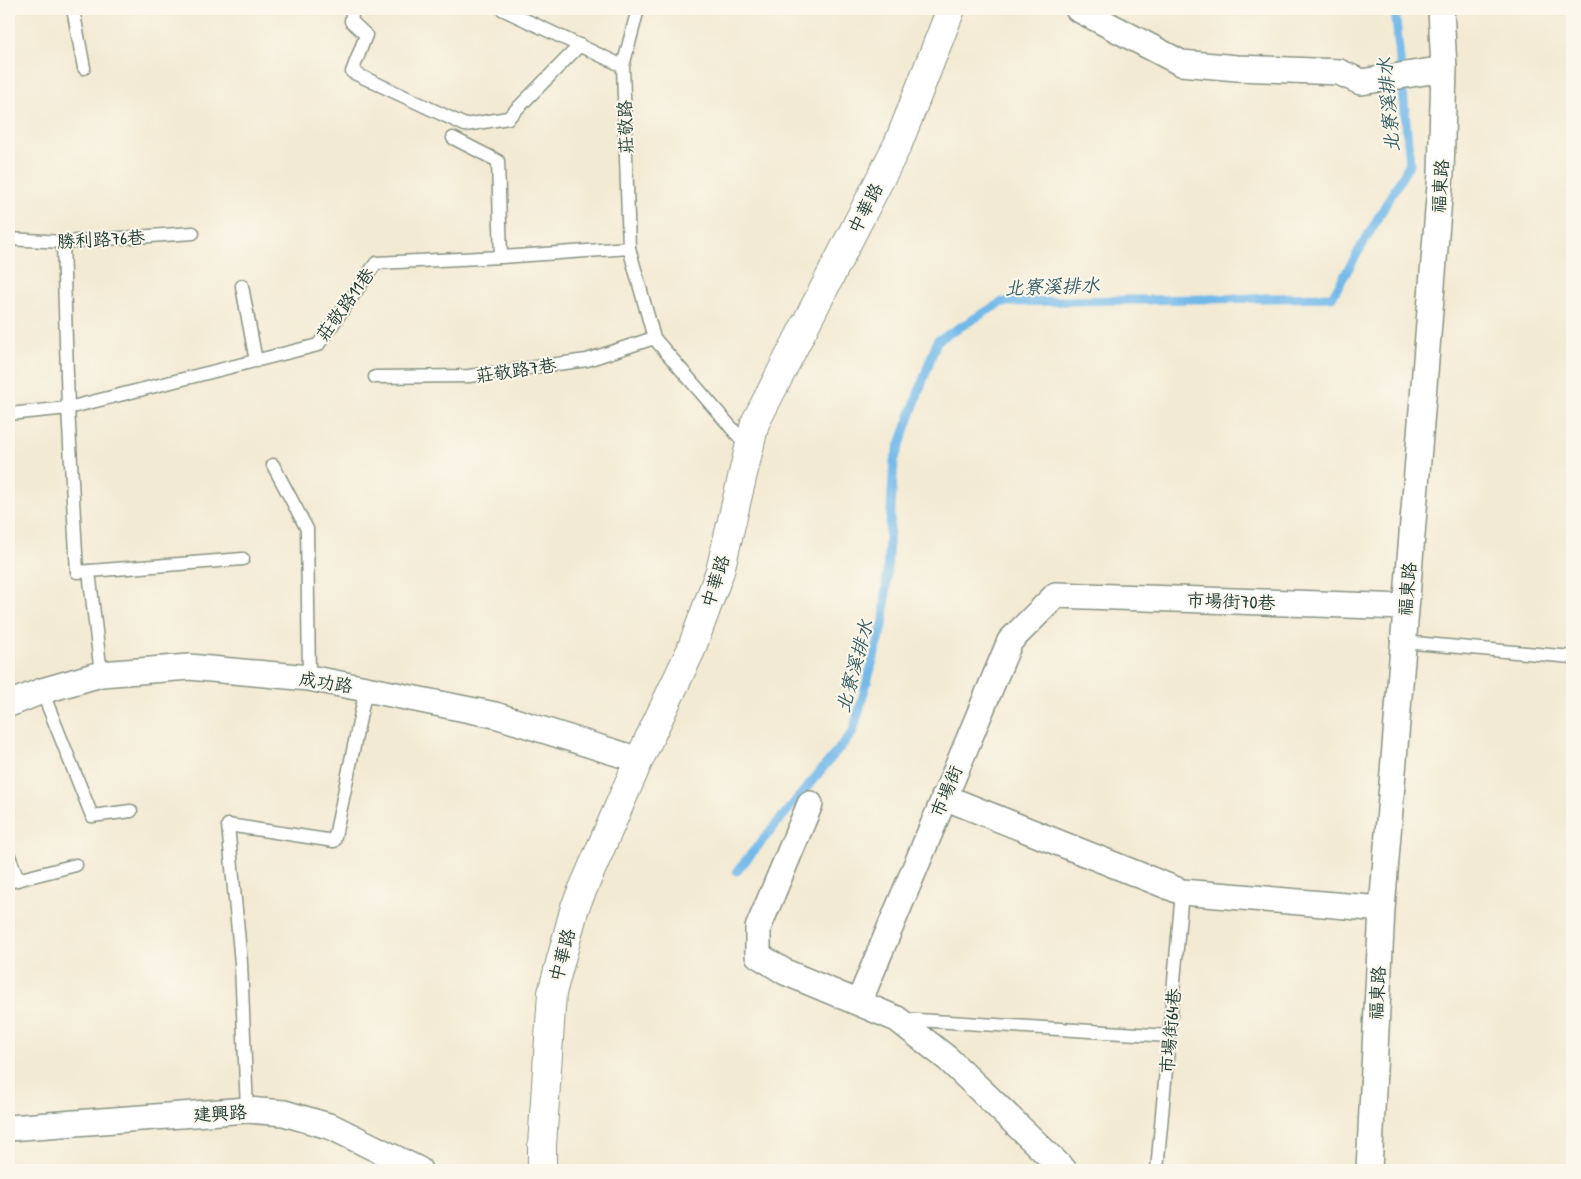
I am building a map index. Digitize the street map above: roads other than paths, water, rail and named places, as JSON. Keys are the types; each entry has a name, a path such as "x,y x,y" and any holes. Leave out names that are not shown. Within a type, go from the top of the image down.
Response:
{"street":[{"name":"中華路","path":"542,1170 552,994 575,907 639,760 691,650 720,571 755,424 898,144 951,9"},
{"path":"1078,9 1181,63 1237,68 1339,72 1361,82 1444,69"},
{"name":"福東路","path":"1369,1170 1382,909 1441,173 1444,69 1441,9"},
{"name":"市場街70巷","path":"1056,595 1406,607"},
{"name":"市場街","path":"859,1002 1010,640 1056,595"},
{"name":"成功路","path":"9,704 42,691 101,674 189,667 309,678 495,715 639,760"},
{"path":"944,797 1182,892 1382,909"},
{"path":"810,804 758,928 758,955 785,972 897,1019 948,1058 1064,1170"},
{"name":"建興路","path":"9,1128 247,1110 284,1113 332,1127 419,1170"}],"lane":[{"path":"73,9 84,68"},
{"path":"352,9 351,20 366,35 352,72 465,125 508,118 580,45"},
{"path":"502,9 623,66"},
{"name":"莊敬路","path":"638,9 623,66 629,248 654,338"},
{"path":"453,138 498,161 501,258"},
{"name":"勝利路76巷","path":"9,239 63,242 193,233"},
{"path":"63,242 68,408 77,572 243,559"},
{"name":"莊敬路11巷","path":"9,414 68,408 318,345 376,263 501,258 629,248"},
{"path":"242,286 256,361"},
{"path":"654,338 750,449"},
{"name":"莊敬路7巷","path":"375,377 488,374 586,360 654,338"},
{"path":"273,465 307,529 309,678"},
{"path":"89,571 101,674"},
{"path":"1403,642 1572,657"},
{"path":"247,1110 241,963 228,825 334,840 366,689"},
{"path":"42,691 92,816 130,811"},
{"path":"9,856 13,881 76,865"},
{"name":"市場街64巷","path":"1157,1170 1182,892"},
{"path":"897,1019 1169,1036"}],"waterway":[{"name":"北寮溪排水","path":"737,871 853,732 884,621 894,461 937,341 1002,302 1332,297 1410,163 1395,9"}]}
